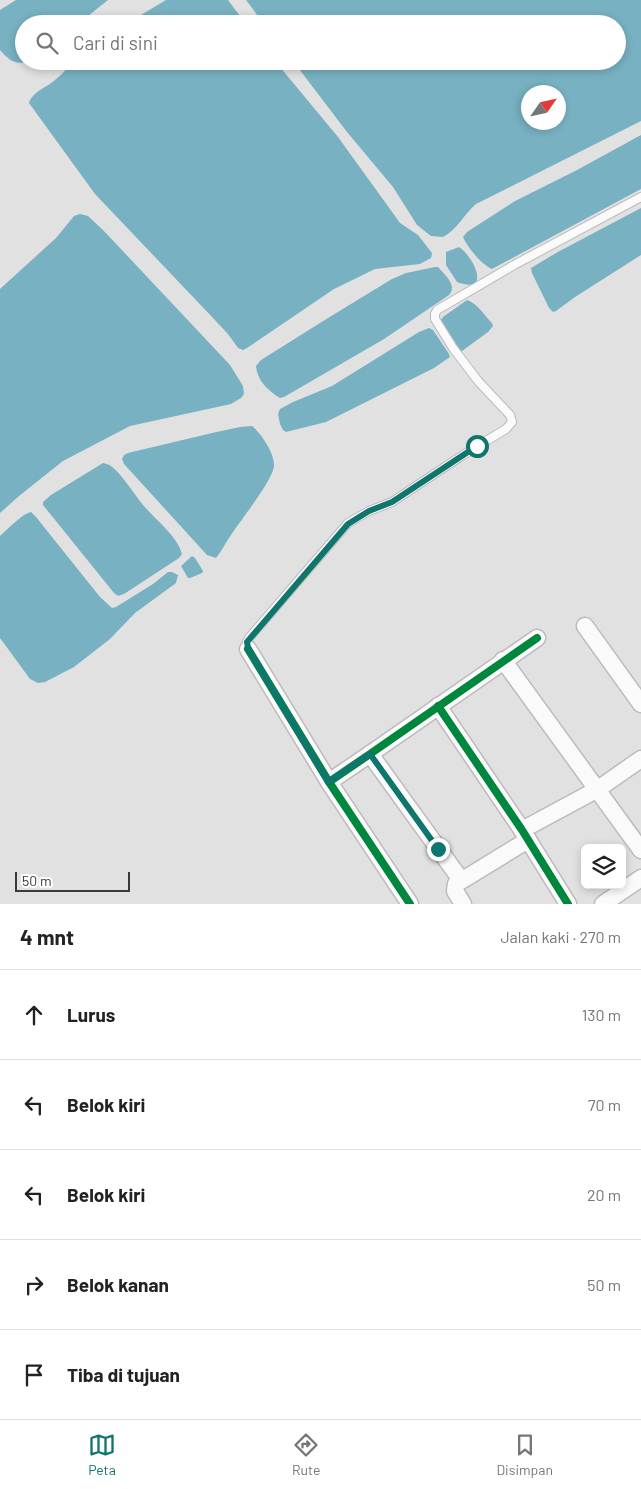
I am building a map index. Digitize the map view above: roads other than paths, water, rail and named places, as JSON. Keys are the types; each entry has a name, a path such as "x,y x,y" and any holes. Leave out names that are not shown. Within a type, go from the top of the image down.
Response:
{"street":[{"path":"585,626 641,704"},
{"path":"328,782 536,638"},
{"path":"248,648 328,782 410,904"},
{"path":"504,660 641,850"},
{"path":"438,706 525,835 568,904"},
{"path":"370,754 461,880"},
{"path":"463,904 455,891 456,884 525,835 598,789 641,759"},
{"path":"603,904 641,878"}],"lane":[{"path":"248,648 247,642 249,638 348,524 369,511 392,502 462,455 506,429 512,422 510,416 478,381 453,348 435,319 437,310 514,265 641,196"}],"water":[{"path":"16,0 108,0 89,15 15,15 15,62 9,59 0,50 0,10"},
{"path":"166,0 228,0 239,15 141,15"},
{"path":"246,0 641,0 641,121 476,204 453,230 443,237 431,236 417,225 393,187 347,132 300,70 626,70 626,15 257,15"},
{"path":"282,70 338,137 400,223 418,235 432,253 431,258 420,264 375,269 334,289 247,348 243,350 238,348 228,334 95,194 29,103 37,92 53,82 65,71"},
{"path":"641,135 641,189 492,269 479,260 468,246 463,237 467,232 515,201"},
{"path":"641,208 641,255 553,312 549,308 531,268"},
{"path":"80,214 88,216 103,230 230,365 243,386 244,394 231,404 130,426 63,461 0,513 0,289 56,238 74,216"},
{"path":"459,247 470,259 477,273 477,279 474,283 468,285 457,282 446,265 446,252"},
{"path":"438,267 451,284 452,288 449,295 384,339 284,397 280,398 275,395 258,376 256,366 261,360 328,318 392,279 406,273"},
{"path":"467,300 477,307 493,326 488,332 462,351 459,351 441,320"},
{"path":"429,328 433,330 450,357 434,368 326,422 286,432 283,430 278,414 280,409 332,386 419,332"},
{"path":"252,426 267,444 274,461 274,466 268,481 216,558 207,555 124,464 122,459 128,453 212,433"},
{"path":"103,463 108,464 120,474 143,505 176,541 182,554 179,558 118,596 43,505 43,502 51,495"},
{"path":"31,512 100,597 112,608 153,584 168,572 178,575 176,583 135,613 110,639 74,667 45,682 38,683 30,679 0,638 0,536 19,519"},
{"path":"192,556 203,571 188,578 181,566"}]}
